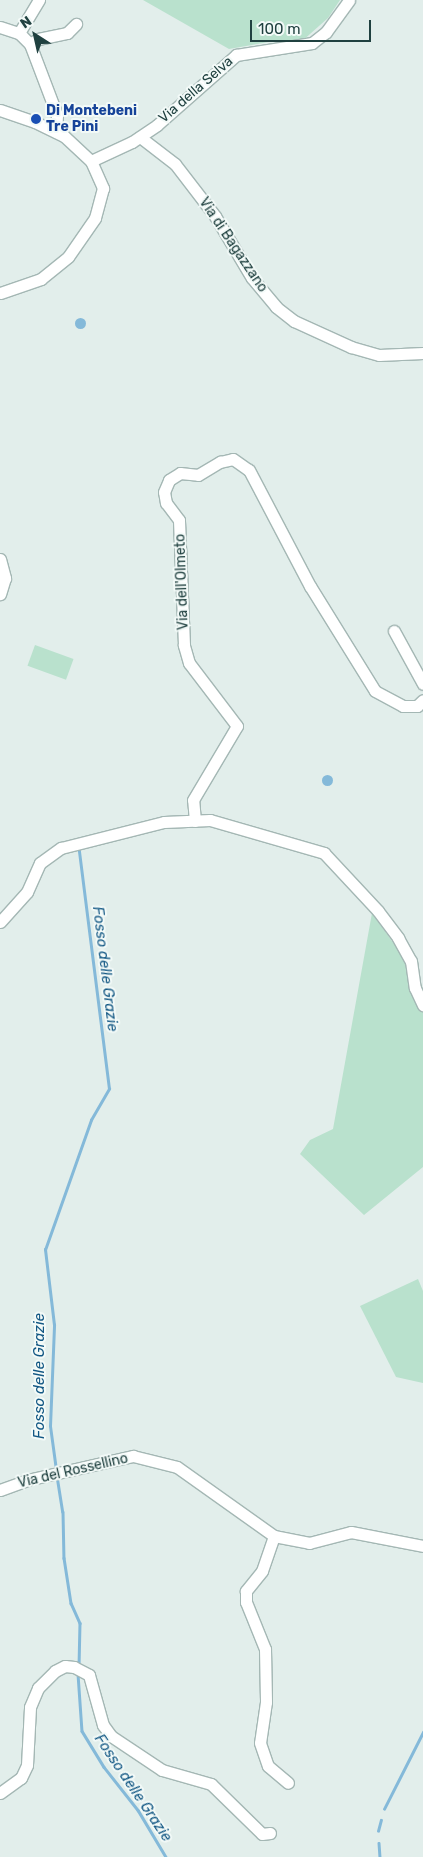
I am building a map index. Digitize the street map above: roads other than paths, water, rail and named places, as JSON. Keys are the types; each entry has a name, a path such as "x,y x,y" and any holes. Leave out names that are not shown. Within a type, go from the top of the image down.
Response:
{"street":[{"path":"19,33 39,0"},
{"name":"Via della Selva","path":"91,161 140,137 236,55 312,44 326,32 348,0"},
{"path":"30,44 38,39 67,34 76,24"},
{"path":"0,27 19,33 30,44 57,115 56,132"},
{"path":"0,110 56,132 91,161 104,188 95,218 68,257 41,279 0,292"},
{"name":"Via di Bagazzano","path":"140,137 175,164 215,216 252,278 276,307 294,321 351,347 379,354 423,353"},
{"name":"Via dell'Olmeto","path":"195,820 193,800 237,726 189,663 184,645 179,520 166,503 164,492 168,480 180,473 198,475 220,462 233,459 249,470 310,586 375,691 403,706 417,706 423,700"},
{"path":"0,559 5,578 0,594"},
{"path":"394,631 423,684"},
{"path":"0,922 27,892 40,863 51,853 164,822 195,820 219,822 324,853 378,911 398,938 410,961 415,988 423,1005"},
{"name":"Via del Rossellino","path":"0,1490 118,1458 148,1458 177,1467 274,1536 306,1543 350,1532 423,1546"},
{"path":"274,1536 262,1571 246,1591 246,1602 265,1649 266,1702 260,1743 268,1766 288,1783"},
{"path":"0,1793 21,1778 27,1765 30,1707 38,1688 55,1671 64,1666 78,1668 89,1675 94,1686 100,1717 111,1736 162,1770 211,1784 262,1834 270,1833"}],"water":[{"path":"80,317 86,323 80,329 74,323"},
{"path":"327,774 333,780 327,786 321,780"}],"waterway":[{"name":"Fosso delle Grazie","path":"56,1470 50,1426 54,1325 45,1250 91,1120 109,1089 79,851"},
{"name":"Fosso delle Grazie","path":"57,1476 63,1512 64,1558 71,1603 80,1623 79,1666"},
{"name":"Fosso delle Grazie","path":"78,1674 82,1731 104,1767 138,1810 166,1857"},
{"path":"384,1809 423,1732"},
{"path":"378,1831 381,1820"},
{"path":"379,1843 380,1857"}],"place":[{"name":"Di Montebeni Tre Pini","path":"36,119"}]}
